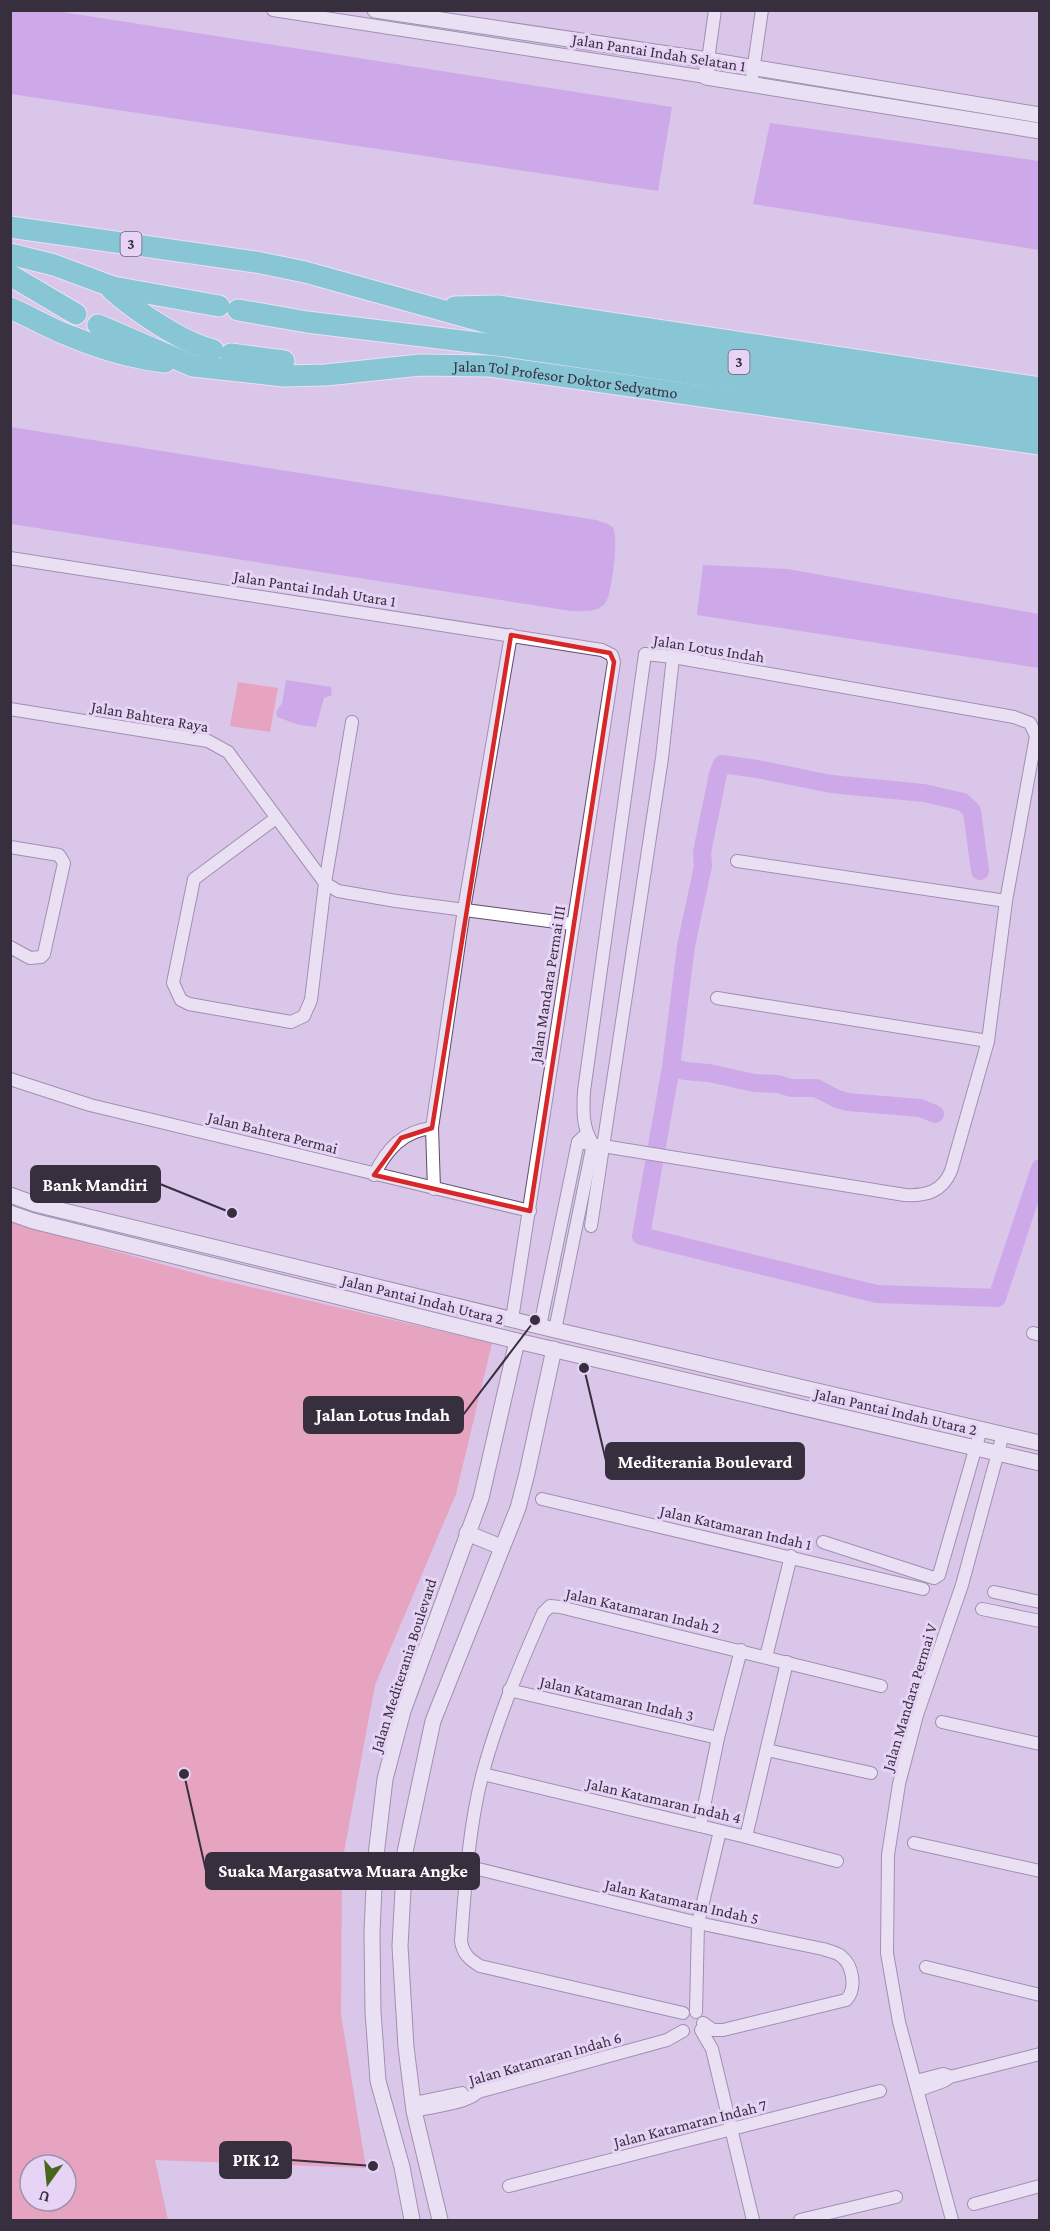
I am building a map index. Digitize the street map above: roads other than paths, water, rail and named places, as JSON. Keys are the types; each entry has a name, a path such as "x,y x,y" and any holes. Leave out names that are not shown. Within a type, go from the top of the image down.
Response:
{"highway":[{"name":"3","path":"10,227 256,262 306,272 524,330 1040,408"},
{"name":"Jalan Tol Profesor Doktor Sedyatmo","path":"10,254 54,265 105,284"},
{"name":"Jalan Tol Profesor Doktor Sedyatmo","path":"10,269 105,284 307,322 512,347 1040,425"},
{"path":"10,275 76,314"},
{"path":"105,284 166,328 202,347 262,359 371,370"},
{"name":"3","path":"440,308 498,306 1040,388"},
{"path":"10,308 69,336 113,352 135,358 193,366"},
{"name":"Jalan Tol Profesor Doktor Sedyatmo","path":"98,325 193,366 284,376 326,375 420,365 490,366 1040,444"}],"street":[{"name":"Jalan Pantai Indah Selatan 1","path":"273,10 1040,131"},
{"name":"Jalan Pantai Indah Selatan 1","path":"375,10 708,60 1040,115"},
{"path":"706,77 715,10"},
{"path":"751,85 762,10"},
{"name":"Jalan Pantai Indah Utara 1","path":"10,558 511,635 602,650 612,655"},
{"path":"434,1190 432,1128 464,909 511,635"},
{"name":"Jalan Lotus Indah","path":"547,1328 590,1142 583,1116 584,1091 645,654 1014,717 1030,723 1036,736 1006,902 988,1041 947,1180 936,1191 922,1196 905,1195 625,1150 590,1142"},
{"name":"Jalan Mandara Permai III","path":"512,1319 614,662 612,655"},
{"path":"591,1226 590,1142 663,758 673,657"},
{"name":"Jalan Bahtera Raya","path":"10,709 208,741 228,752 325,883"},
{"path":"276,818 194,879 173,983 181,1000 189,1004 291,1022 304,1016 311,1000 325,883 352,722"},
{"path":"10,847 59,855 64,862 44,954 41,957 30,958 10,947"},
{"path":"737,861 1006,902"},
{"path":"325,883 338,891 396,901 572,924"},
{"path":"717,998 988,1041"},
{"name":"Jalan Bahtera Permai","path":"10,1079 90,1105 434,1190 530,1211"},
{"path":"374,1175 383,1157 401,1138 419,1130 432,1128"},
{"name":"Jalan Pantai Indah Utara 2","path":"10,1195 35,1204 547,1328 1040,1443"},
{"name":"Jalan Pantai Indah Utara 2","path":"10,1213 45,1224 517,1341 1040,1463"},
{"path":"547,1328 554,1337 587,1346 594,1358"},
{"name":"Jalan Mediterania Boulevard","path":"412,2220 402,2168 378,2081 373,2012 372,1932 375,1864 385,1779 403,1711 481,1498 517,1341"},
{"path":"440,2220 413,2107 406,2048 400,1946 405,1852 433,1721 518,1508 554,1349"},
{"name":"Jalan Katamaran Indah 1","path":"823,1542 934,1578 939,1575 981,1429"},
{"name":"Jalan Mandara Permai V","path":"952,2220 899,2022 887,1953 888,1855 899,1784 917,1715 962,1585 1003,1434"},
{"name":"Jalan Katamaran Indah 1","path":"542,1499 923,1589"},
{"path":"467,1533 501,1546"},
{"path":"766,1657 791,1556"},
{"path":"994,1592 1040,1602"},
{"name":"Jalan Katamaran Indah 2","path":"690,2013 489,1968 470,1960 462,1949 466,1866 483,1774 509,1690 543,1613 550,1606 560,1607 881,1686"},
{"path":"982,1609 1040,1621"},
{"path":"700,1826 718,1738 741,1650"},
{"path":"746,1837 787,1662"},
{"name":"Jalan Katamaran Indah 3","path":"509,1690 718,1738"},
{"path":"942,1722 1040,1744"},
{"path":"767,1750 871,1773"},
{"name":"Jalan Katamaran Indah 4","path":"483,1774 837,1861"},
{"path":"690,2013 698,1923 720,1831"},
{"path":"914,1843 1040,1871"},
{"name":"Jalan Katamaran Indah 5","path":"466,1866 698,1923 823,1949 840,1955 848,1962 851,1972 851,1991 846,2000 723,2030 713,2030 702,2026"},
{"path":"926,1967 1040,1995"},
{"path":"690,2013 701,2017 702,2026 712,2049 753,2220"},
{"path":"690,2013 680,2019 679,2026 683,2031 689,2035 696,2034 702,2026"},
{"name":"Jalan Katamaran Indah 6","path":"413,2107 441,2096 478,2092 667,2040 683,2031"},
{"path":"917,2085 943,2074 950,2077 1040,2054"},
{"name":"Jalan Katamaran Indah 7","path":"509,2186 880,2091"},
{"path":"974,2205 1040,2186"},
{"path":"800,2220 896,2197"}],"waterway":[{"path":"980,871 972,811 963,802 924,793 831,784 722,764 702,852 703,866 686,946 671,1067 641,1236 877,1294 997,1298 1040,1168"},
{"path":"671,1067 754,1083 778,1084 791,1088 816,1088 848,1102 920,1108 935,1114"}],"place":[{"name":"Bank Mandiri","path":"232,1213"},
{"name":"Jalan Lotus Indah","path":"535,1320"},
{"name":"Mediterania Boulevard","path":"584,1368"},
{"name":"Suaka Margasatwa Muara Angke","path":"184,1774"},
{"name":"PIK 12","path":"373,2166"}]}
